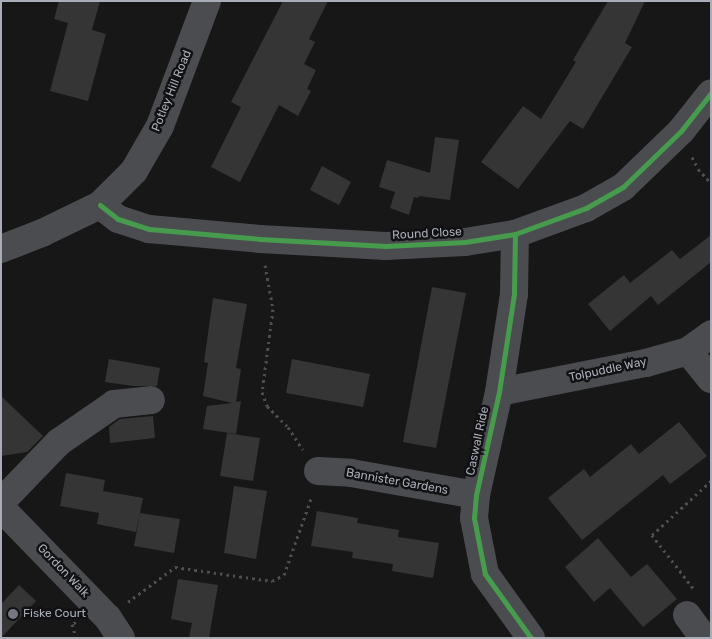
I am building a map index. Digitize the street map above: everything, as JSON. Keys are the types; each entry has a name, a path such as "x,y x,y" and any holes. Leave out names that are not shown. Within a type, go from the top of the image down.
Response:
{"street":[{"name":"Potley Hill Road","path":"1,249 42,234 100,206 134,171 160,126 207,1"},
{"name":"Round Close","path":"100,206 118,219 149,229 260,239 386,246 465,242 515,234 586,208 623,187 681,131 711,93"},
{"name":"Caswall Ride","path":"515,234 514,294 499,392 476,495 474,518 485,574 531,638"},
{"name":"Tolpuddle Way","path":"499,392 646,363 688,351 711,334"},
{"path":"688,351 711,380"},
{"path":"1,502 59,442 114,404 151,400"},
{"name":"Bannister Gardens","path":"318,471 351,473 476,495"},
{"name":"Gordon Walk","path":"1,508 114,628"},
{"path":"687,615 704,638"}],"path":[{"path":"114,628 175,567 272,581 284,574 310,506 318,471 288,427 266,406 262,392 273,309 260,239"},
{"path":"687,615 701,599 652,535 711,481"},
{"path":"72,624 76,638"}],"building":[{"path":"59,1 100,1 92,30 106,34 88,101 50,91 68,23 54,19"},
{"path":"283,1 328,1 309,39 315,42 304,64 316,70 307,89 311,91 298,116 279,105 240,182 211,167 241,107 231,102"},
{"path":"608,1 645,1 625,43 632,47 583,129 570,121 518,189 481,162 523,106 541,119 576,62 573,60"},
{"path":"435,137 459,140 450,200 414,197 409,215 390,208 395,192 379,187 387,160 430,173"},
{"path":"322,166 351,182 339,205 310,190"},
{"path":"711,235 711,262 658,305 651,296 610,331 588,304 624,275 630,283 672,250 680,259"},
{"path":"432,287 466,293 436,448 403,442"},
{"path":"213,298 247,304 236,368 241,369 236,402 241,401 236,434 203,429 207,406 232,403 203,396 208,363 204,362"},
{"path":"109,359 160,368 157,386 133,386 105,382"},
{"path":"292,359 370,374 363,407 286,393"},
{"path":"1,396 43,436 27,452 1,456"},
{"path":"153,416 155,438 110,443 109,427 120,419"},
{"path":"679,422 707,456 670,484 663,475 582,540 548,498 584,469 590,477 631,444 639,454"},
{"path":"227,433 260,438 253,481 220,476"},
{"path":"66,473 105,480 103,491 143,498 136,532 97,524 99,513 60,506"},
{"path":"234,486 267,491 256,559 224,553"},
{"path":"317,511 358,518 357,523 399,530 398,537 439,543 433,578 392,571 393,564 352,558 353,552 311,546"},
{"path":"140,513 180,519 174,553 134,546"},
{"path":"598,538 631,577 647,564 677,599 643,627 610,588 594,602 565,567"},
{"path":"178,579 218,585 209,638 189,638 192,623 171,619"},
{"name":"Fiske Court","path":"19,585 36,601 1,638 1,604"}],"cycle path":[{"path":"100,205 118,219 149,229 260,239 386,246 465,242 515,234 586,208 623,187 681,131 711,93"},
{"path":"515,234 514,294 499,392 476,495 474,518 485,574 531,638"}],"place":[{"name":"Fiske Court","path":"13,614"}]}
